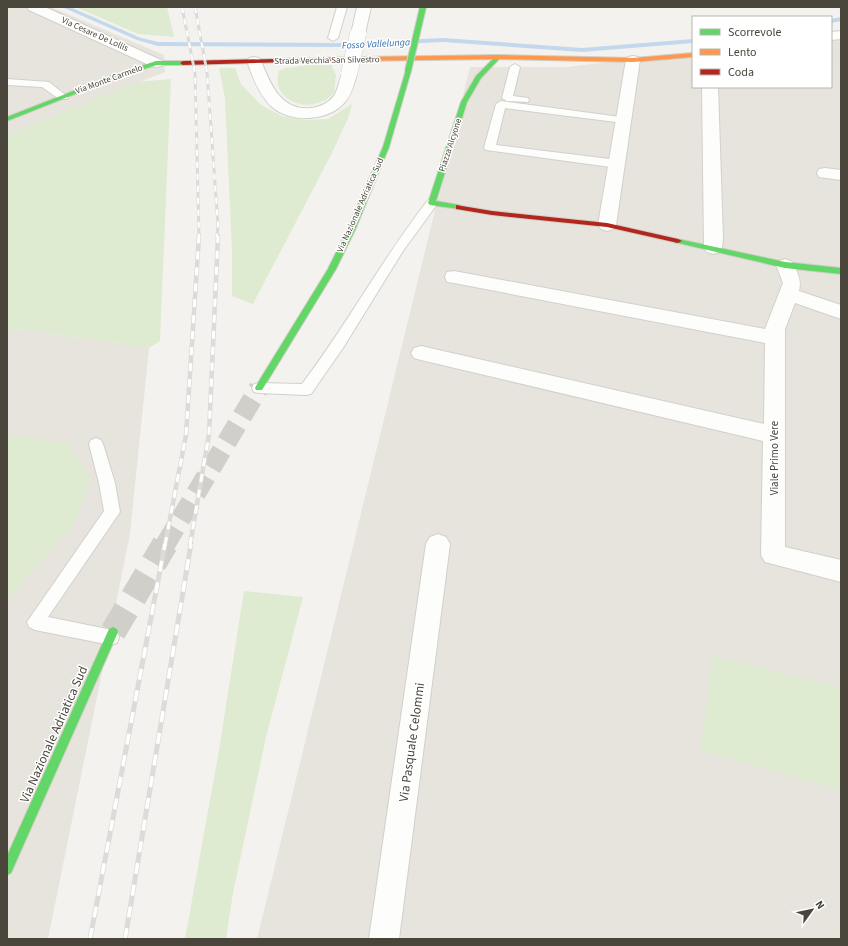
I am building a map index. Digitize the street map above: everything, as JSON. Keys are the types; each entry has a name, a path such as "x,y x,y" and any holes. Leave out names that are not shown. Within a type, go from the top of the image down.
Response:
{"street":[{"name":"Via Cesare De Lollis","path":"34,7 156,62"},
{"path":"254,61 274,100 285,109 299,112 318,111 335,104 342,95 349,74 364,7"},
{"name":"Via Nazionale Adriatica Sud","path":"259,388 332,269 351,230 386,147 408,71 423,7"},
{"path":"498,57 633,60 692,55"},
{"name":"Strada Vecchia San Silvestro","path":"156,62 498,57"},
{"name":"Piazza Alcyone","path":"432,203 464,102 478,77 498,57"},
{"path":"607,225 618,164 633,60"},
{"name":"Via Monte Carmelo","path":"7,119 116,76 156,62"},
{"path":"710,88 713,248"},
{"path":"432,203 492,213 607,225 784,265 841,271"},
{"path":"784,265 792,283 789,294 841,312"},
{"path":"454,277 775,338"},
{"name":"Viale Primo Vere","path":"789,294 775,329 773,555 841,571"},
{"path":"421,353 774,435"},
{"name":"Via Pasquale Celommi","path":"384,939 438,544"},
{"name":"Via Nazionale Adriatica Sud","path":"7,869 112,634"}],"lane":[{"path":"333,38 342,7"},
{"path":"515,67 507,98 625,117"},
{"name":"Via Monte Carmelo","path":"7,82 45,84 63,97"},
{"path":"618,164 490,148 500,104 625,117"},
{"path":"259,388 306,390 328,363 413,227 432,203"},
{"path":"96,444 107,483 112,512 35,622 112,634"}],"shaded area":[{"path":"7,7 51,7 164,55 165,72 7,135"},
{"path":"841,34 841,939 257,939 470,67 567,67 692,52 692,88 832,88 832,36"},
{"path":"841,42 841,65 832,65 832,44"},
{"path":"12,328 149,348 130,534 48,939 7,939 7,600 75,523 68,444 7,434 7,337"}],"green space":[{"path":"76,7 167,7 174,37 138,34"},
{"path":"309,65 331,65 336,75 334,93 325,100 315,104 294,102 286,97 280,90 278,82 279,71 286,68"},
{"path":"219,68 235,68 241,84 261,105 282,116 306,120 328,119 352,104 349,116 332,153 253,304 232,296 232,252 225,98"},
{"path":"171,79 160,341 149,348 13,328 7,337 7,135 137,82"},
{"path":"7,434 68,444 90,478 75,523 7,600"},
{"path":"244,591 303,597 266,737 233,893 226,939 185,939 219,750"},
{"path":"713,655 841,688 841,790 700,750"}],"waterway":[{"name":"Fosso Vallelunga","path":"65,7 139,39 158,44 176,45 339,45 443,40 582,50 692,41"},
{"name":"Fosso Vallelunga","path":"832,21 841,19"}],"tunnel":[{"path":"165,545 259,388"},
{"path":"113,632 165,544"}],"railway":[{"path":"182,7 195,73 199,236"},
{"path":"195,7 207,72 218,225 217,237"},
{"path":"165,545 186,435 199,236"},
{"path":"190,545 209,434 218,236"},
{"path":"90,939 165,544"},
{"path":"125,939 191,544"}],"traffic: fast":[{"path":"408,71 423,7"},
{"path":"459,207 432,203 464,102 478,77 498,57"},
{"path":"7,119 116,76 156,63 183,63"},
{"path":"259,388 332,269 351,230 386,147 408,71"},
{"path":"678,241 785,265 841,271"},
{"path":"7,869 113,632"}],"traffic: slow":[{"path":"359,59 498,57 633,60 692,55"}],"traffic: jam":[{"path":"183,63 359,59"},
{"path":"459,207 492,213 607,225 678,241"}]}
